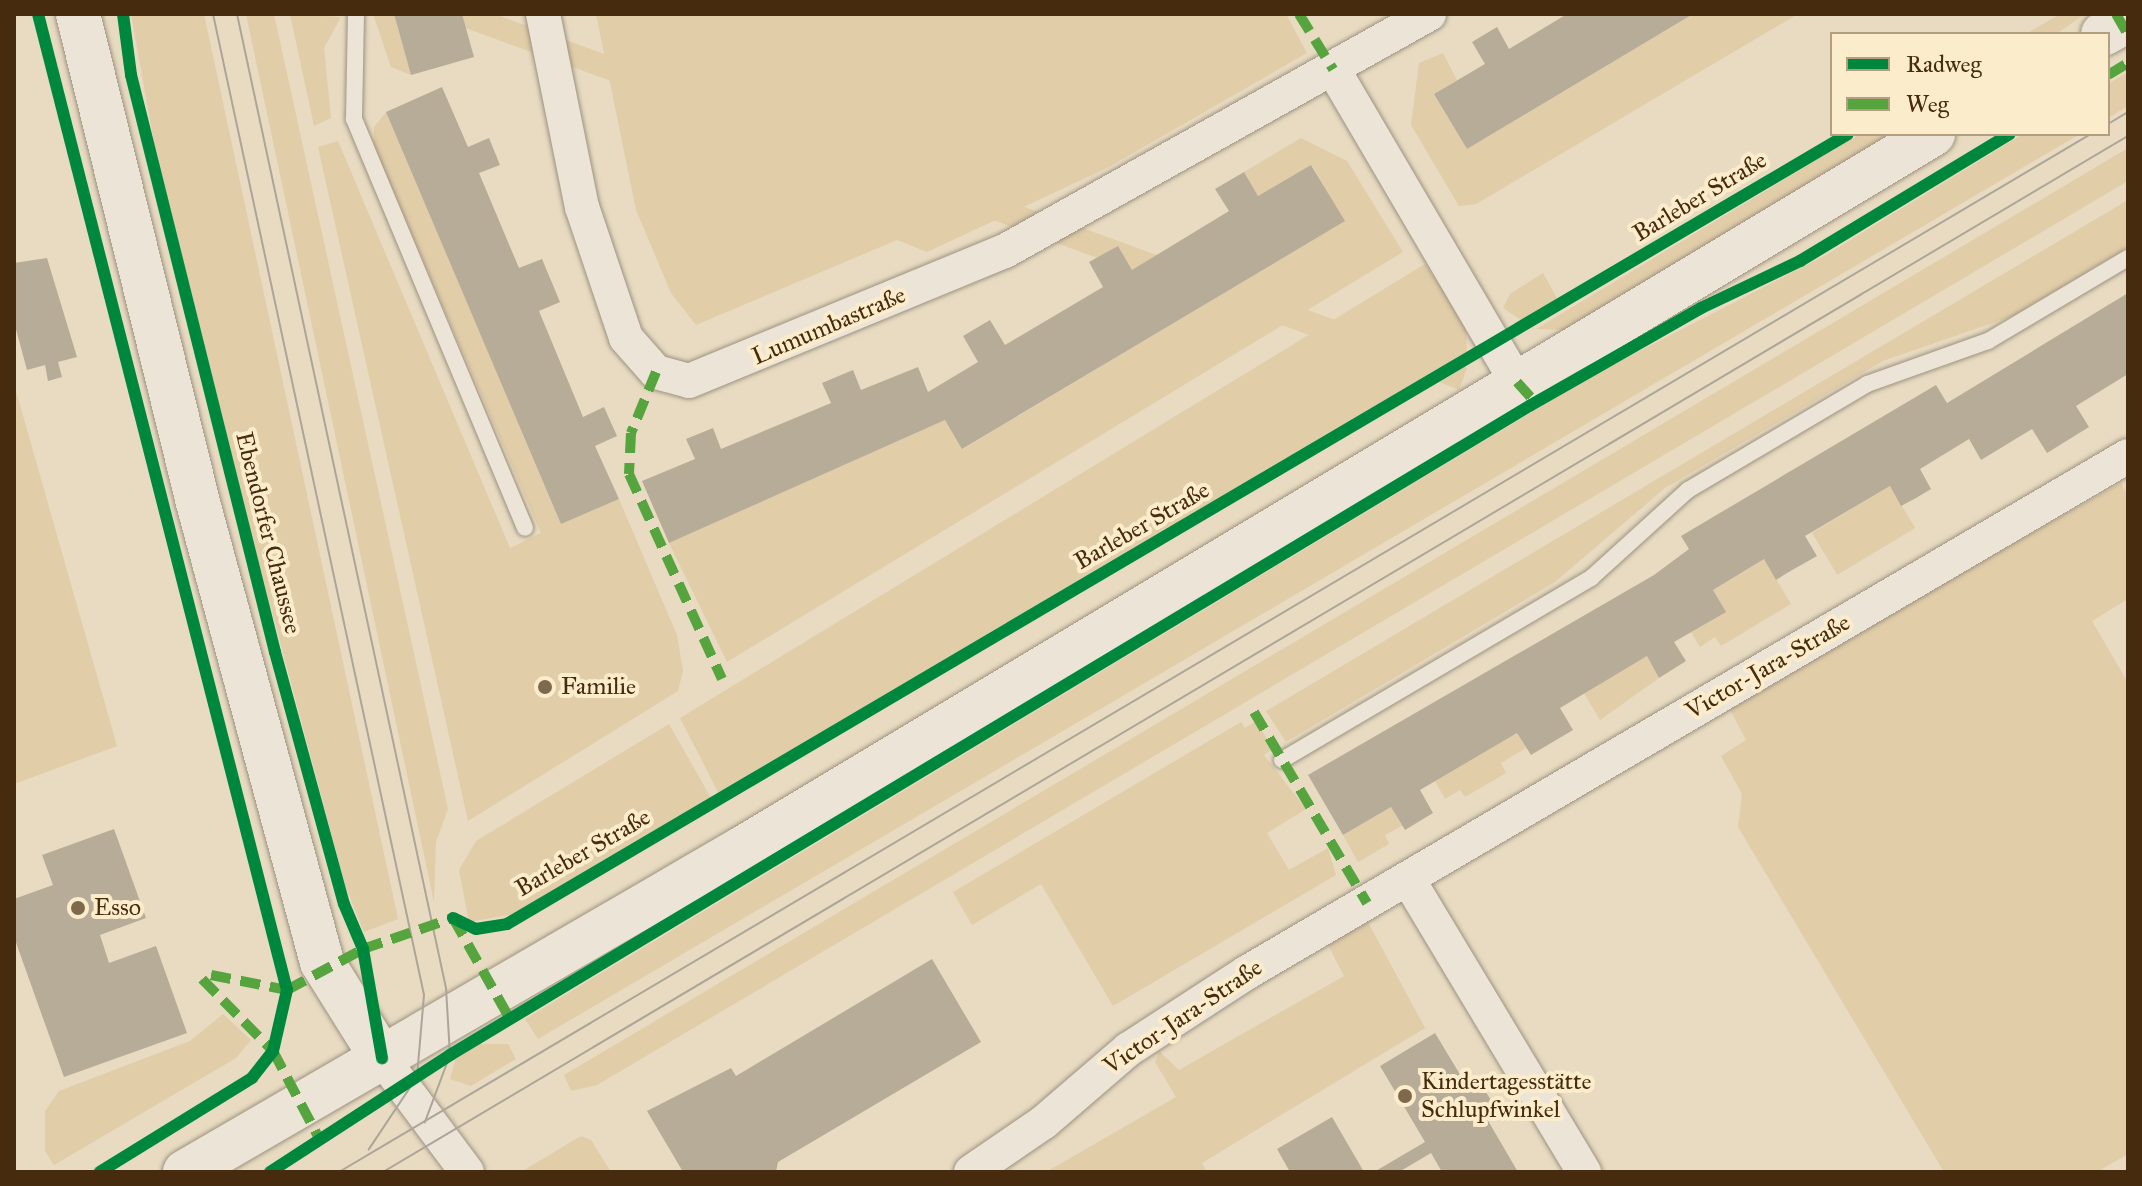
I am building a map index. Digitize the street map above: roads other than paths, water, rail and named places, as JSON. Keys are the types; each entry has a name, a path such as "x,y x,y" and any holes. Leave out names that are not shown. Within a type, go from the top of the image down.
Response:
{"street":[{"path":"78,14 201,514 322,962 382,1058 467,1172"},
{"name":"Lumumbastraße","path":"543,14 582,207 626,338 656,372 689,381 1005,251 1429,14"},
{"path":"2107,32 2128,20"},
{"path":"1333,69 1517,382"},
{"path":"185,1172 382,1058 1930,136"},
{"name":"Victor-Jara-Straße","path":"971,1172 1187,1010 2128,456"},
{"path":"1408,879 1584,1172"}],"lane":[{"path":"356,14 354,119 525,528"},
{"path":"1282,760 1591,578 1702,481 1867,384 1988,341 2128,258"}],"tram line":[{"path":"213,14 424,995 417,1077 369,1149"},
{"path":"237,14 446,988 450,1055 425,1122"},
{"path":"2110,123 2128,112"},
{"path":"339,1172 2088,136"},
{"path":"383,1172 2128,136"}],"place":[{"name":"Familie","path":"545,687"},
{"name":"Esso","path":"78,908"},
{"name":"Kindertagesstätte Schlupfwinkel","path":"1405,1096"}]}
